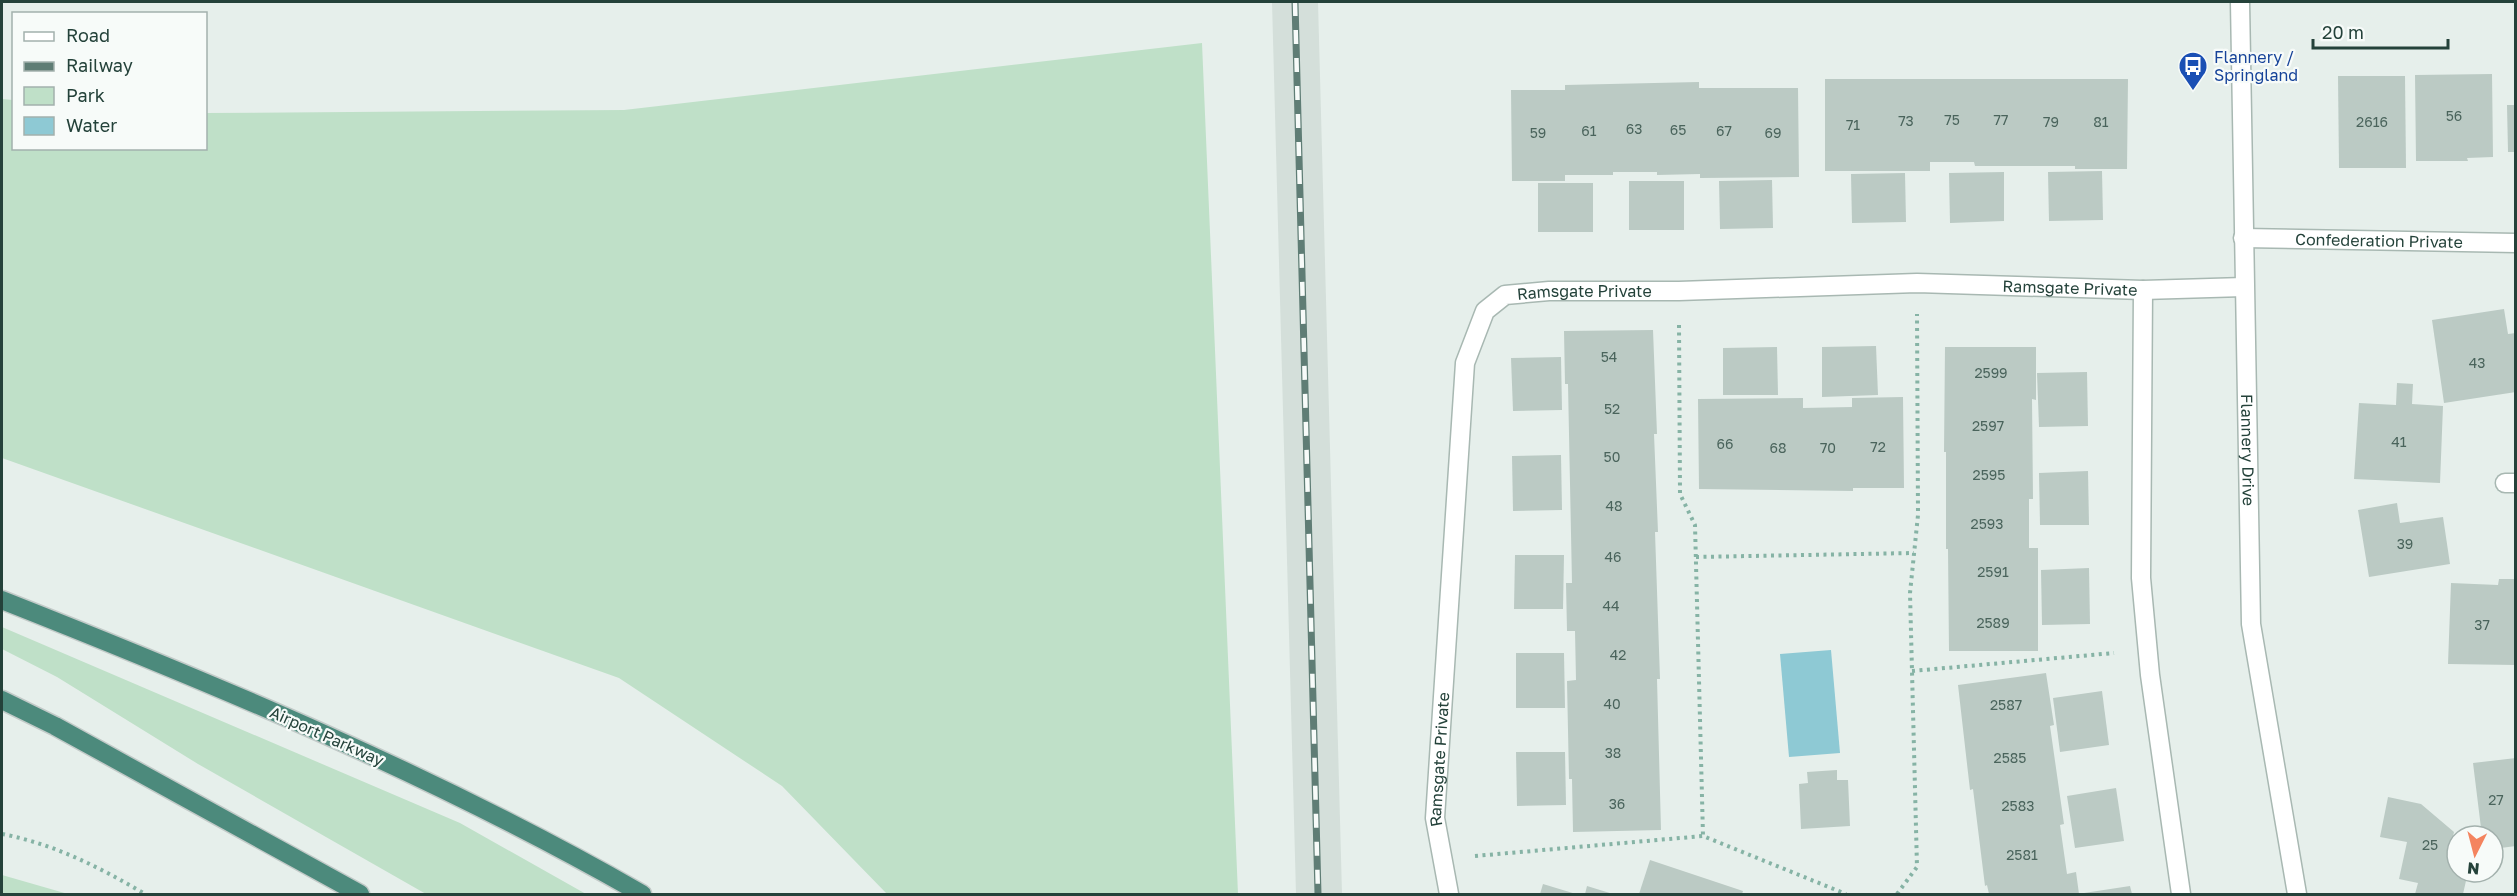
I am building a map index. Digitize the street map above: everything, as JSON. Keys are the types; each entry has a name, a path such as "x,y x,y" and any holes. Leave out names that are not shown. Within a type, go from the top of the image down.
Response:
{"highway":[{"name":"Airport Parkway","path":"2,600 313,728 415,776 642,894"},
{"path":"2,700 55,726 360,894"}],"street":[{"name":"Flannery Drive","path":"2240,2 2251,624 2297,894"},
{"name":"Confederation Private","path":"2243,238 2516,243"},
{"name":"Ramsgate Private","path":"1449,894 1436,818 1465,363 1485,311 1505,295 1549,291 1679,291 1917,283 2143,290 2244,287"},
{"path":"2143,290 2141,578 2148,650 2181,894"}],"path":[{"path":"1897,894 1917,867 1910,593 1918,515 1917,283"},
{"path":"1679,291 1680,494 1695,525 1703,836"},
{"path":"1696,557 1914,553"},
{"path":"1912,671 2148,650"},
{"path":"2,834 28,839 97,866 145,894"},
{"path":"1443,859 1703,836 1846,894"}],"shaded area":[{"path":"1272,2 1318,2 1342,894 1296,894"}],"green space":[{"path":"1202,43 1238,894 887,894 782,786 619,678 2,458 2,99 12,100 12,150 207,150 207,113 624,110"},
{"path":"2,627 460,823 586,894 426,894 198,764 57,677 2,649"},
{"path":"2,875 68,894 2,894"}],"water":[{"path":"1831,650 1840,753 1789,757 1780,654"}],"building":[{"path":"2492,74 2493,157 2467,158 2468,161 2416,161 2415,75"},
{"path":"2338,76 2405,76 2406,168 2339,168"},
{"path":"1825,79 2128,79 2127,169 2075,169 2075,166 1975,166 1974,162 1930,162 1930,171 1825,171"},
{"path":"1699,82 1699,88 1798,88 1799,177 1700,178 1700,174 1657,175 1657,172 1613,172 1613,175 1565,175 1565,181 1512,181 1511,90 1565,90 1565,85"},
{"path":"2507,105 2516,105 2516,152 2508,152"},
{"path":"2102,171 2103,220 2049,221 2048,172"},
{"path":"2004,172 2004,221 1950,223 1949,173"},
{"path":"1905,173 1906,222 1852,223 1851,174"},
{"path":"1772,180 1773,228 1720,229 1719,181"},
{"path":"1629,181 1684,181 1684,230 1629,230"},
{"path":"1538,183 1593,183 1593,232 1538,232"},
{"path":"2504,309 2508,334 2516,333 2516,392 2444,403 2432,320"},
{"path":"1653,330 1657,434 1654,434 1658,532 1655,532 1660,679 1657,679 1661,830 1573,832 1572,779 1569,779 1567,681 1576,680 1575,631 1567,631 1566,583 1572,583 1568,384 1565,384 1564,331"},
{"path":"1876,346 1878,395 1822,397 1822,347"},
{"path":"1777,347 1778,395 1723,395 1723,348"},
{"path":"1945,347 2036,347 2036,400 2032,399 2033,499 2029,499 2029,548 2038,548 2038,651 1949,651 1946,452 1944,452"},
{"path":"1561,357 1562,410 1513,411 1511,358"},
{"path":"2087,372 2088,426 2039,427 2037,373"},
{"path":"2397,383 2413,384 2412,404 2443,406 2440,483 2354,479 2359,403 2396,405"},
{"path":"1903,397 1904,488 1853,488 1853,491 1699,489 1698,399 1803,398 1803,408 1852,407 1852,398"},
{"path":"1561,455 1562,510 1513,511 1512,456"},
{"path":"2088,471 2089,525 2040,525 2039,473"},
{"path":"2397,503 2400,523 2443,517 2450,564 2369,577 2358,510"},
{"path":"1515,555 1564,555 1563,609 1514,609"},
{"path":"2089,568 2090,624 2042,625 2041,570"},
{"path":"2499,579 2516,579 2516,665 2448,664 2451,583 2498,585"},
{"path":"1516,653 1564,653 1565,708 1516,708"},
{"path":"2046,673 2054,725 2050,726 2064,824 2060,825 2067,874 2076,872 2079,894 1989,894 1987,885 1985,886 1973,789 1970,790 1958,685"},
{"path":"2102,691 2109,745 2060,752 2053,698"},
{"path":"1516,752 1565,752 1566,805 1517,806"},
{"path":"2516,758 2516,846 2505,847 2505,824 2481,824 2473,763"},
{"path":"1837,770 1837,780 1848,780 1850,826 1801,829 1799,784 1808,783 1807,772"},
{"path":"2116,788 2124,841 2075,848 2067,796"},
{"path":"2388,797 2421,804 2445,824 2445,884 2465,884 2463,894 2415,894 2418,883 2399,879 2407,842 2380,837"},
{"path":"1650,860 1743,891 1742,894 1639,894"},
{"path":"1543,884 1576,894 1540,894"},
{"path":"1587,886 1613,894 1585,894"},
{"path":"2130,886 2132,894 2084,894 2084,893"}],"railway":[{"path":"1295,2 1318,894"}],"place":[{"name":"Flannery / Springland","path":"2193,92"}]}
